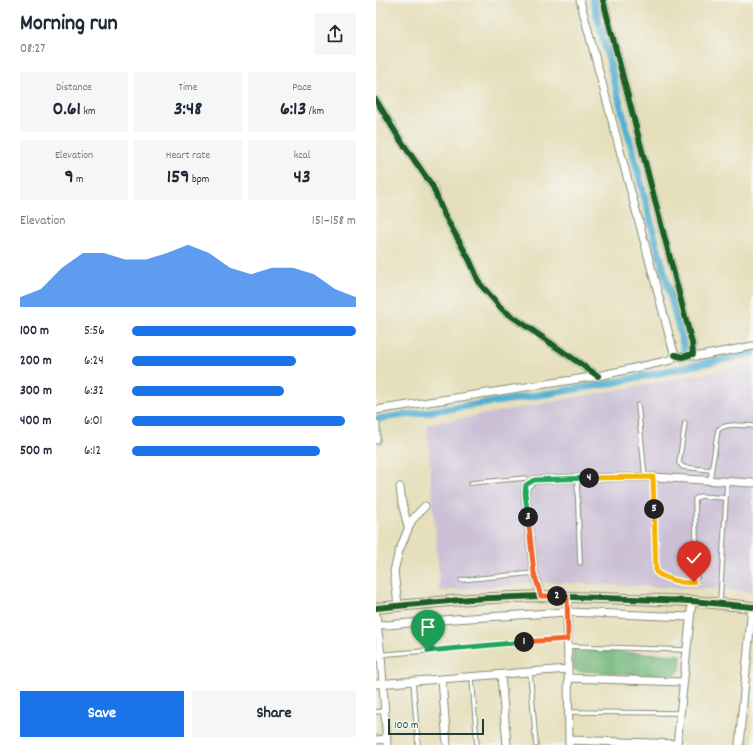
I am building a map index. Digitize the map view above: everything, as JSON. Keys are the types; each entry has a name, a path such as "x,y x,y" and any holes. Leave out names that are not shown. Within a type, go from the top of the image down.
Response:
{"street":[{"path":"580,0 675,355"},
{"path":"603,0 692,343 693,354"},
{"path":"376,100 399,138 433,187 443,212 470,261 480,284 503,310 598,376"},
{"path":"675,355 682,357 693,354 694,356 700,356 753,346"},
{"path":"376,410 598,376 670,360 675,355"},
{"path":"376,424 376,440"},
{"path":"541,596 534,573 525,493 526,485 534,480 653,477 753,483"},
{"path":"400,487 408,527"},
{"path":"398,605 394,571 399,551 412,520 425,506"},
{"path":"376,608 477,599 541,596 692,601 753,607 749,674 739,745"},
{"path":"567,596 569,743 677,745 692,601"},
{"path":"377,624 387,625 567,612 690,617"},
{"path":"376,615 379,684 385,711 387,742 376,740"},
{"path":"379,684 501,675 568,668"},
{"path":"501,675 507,745"},
{"path":"568,678 683,682"},
{"path":"442,679 448,745"}],"lane":[{"path":"638,405 645,478"},
{"path":"685,423 679,463 680,466 711,470"},
{"path":"710,480 718,430 721,427 753,426"},
{"path":"653,477 656,572 662,577 689,584 694,582 697,577 695,499 700,496 726,498"},
{"path":"470,483 526,478"},
{"path":"577,478 580,563"},
{"path":"720,604 727,481"},
{"path":"461,580 534,573"},
{"path":"378,655 568,642 686,650"},
{"path":"530,672 536,745"},
{"path":"472,677 477,745"},
{"path":"413,681 418,745"},
{"path":"376,712 385,711"},
{"path":"568,712 680,713"}],"shaded area":[{"path":"753,362 753,592 541,582 440,591 427,425 735,368"}],"green space":[{"path":"573,650 681,655 681,666 677,674 670,676 578,671 575,670 573,665"}],"waterway":[{"path":"593,0 684,348"},
{"path":"376,419 607,384 753,353"}],"cycle path":[{"path":"603,0 692,343 693,354 682,357 675,355"},
{"path":"376,100 399,138 433,187 443,212 470,261 480,284 503,310 598,376"},
{"path":"376,608 470,599 541,596 692,601 753,607"}],"route":[{"path":"428,651 568,639 567,596 541,596 534,573 525,493 526,485 534,480 653,477 656,572 662,577 689,584 694,582"}]}
